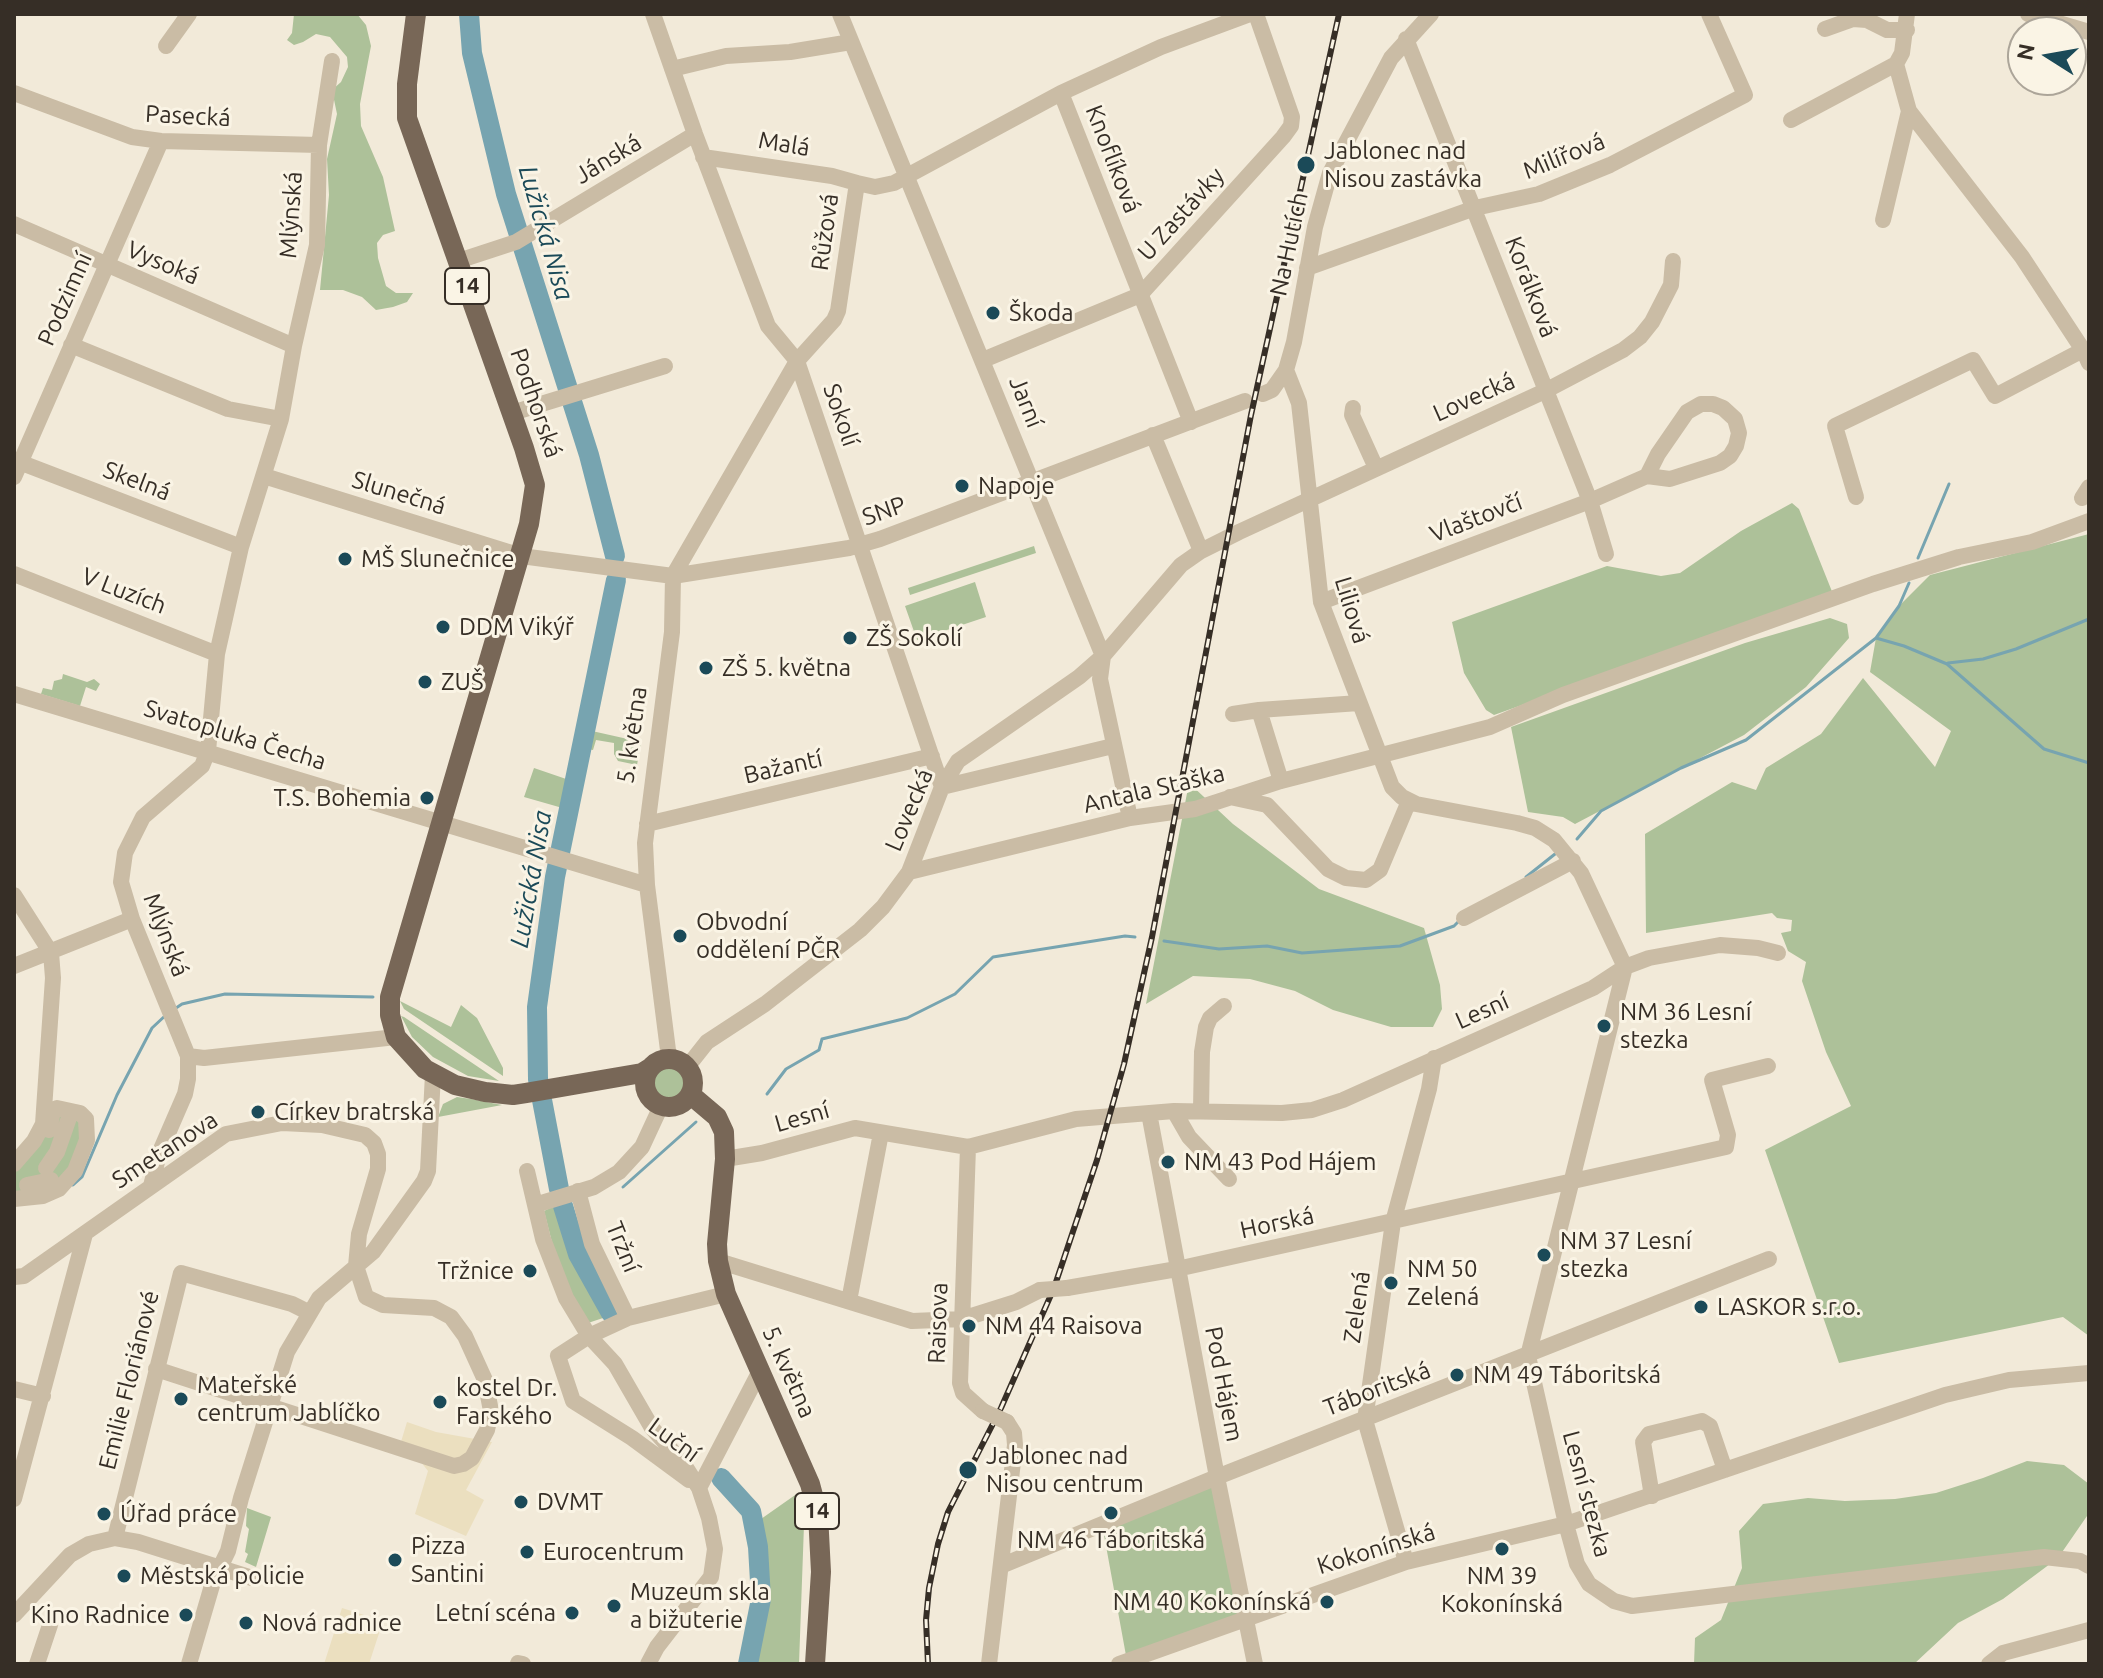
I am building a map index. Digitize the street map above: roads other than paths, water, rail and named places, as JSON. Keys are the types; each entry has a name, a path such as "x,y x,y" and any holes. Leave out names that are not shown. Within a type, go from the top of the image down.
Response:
{"main road":[{"name":"Podhorská","path":"396,1037 390,1015 390,997 521,556 534,503 535,485 407,118 407,84 416,14"},
{"path":"396,1037 415,1060 438,1077 485,1092 513,1095 642,1073 674,1059"},
{"path":"654,1106 645,1081 674,1059"},
{"name":"14","path":"674,1059 693,1077 695,1101"},
{"path":"579,1084 622,1086 654,1106 672,1107 695,1101"},
{"name":"5. května","path":"695,1101 723,1125 725,1159 718,1219 718,1261 726,1294 810,1484 818,1514 821,1572 815,1664"}],"street":[{"path":"166,46 189,14"},
{"name":"Sokolí","path":"653,14 703,157 768,326 797,361 942,787"},
{"name":"Jarní","path":"840,14 1103,656 1100,679 1130,818"},
{"name":"Růžová","path":"673,576 797,361 834,320 838,311 857,183 875,187 894,183 1061,93 1161,47 1253,14"},
{"name":"U Zastávky","path":"983,360 1140,295 1291,126 1292,117 1253,14"},
{"name":"Na Hutích","path":"1286,370 1321,199 1330,173 1391,58 1431,14"},
{"name":"Milířová","path":"1307,268 1475,208 1539,194 1610,165 1745,95 1709,14"},
{"path":"2028,14 2089,32"},
{"path":"1825,29 1853,19 1867,20 1887,30 1907,22"},
{"path":"1791,120 1896,64 1902,53 1907,22"},
{"name":"Korálková","path":"1406,39 1590,501 1606,554"},
{"path":"672,69 726,56 790,52 851,42"},
{"name":"Mlýnská","path":"188,1056 132,919 121,882 125,853 143,817 202,766 208,751 217,654 241,547 281,419 317,245 319,145 332,61"},
{"path":"1856,497 1835,426 1973,360 1995,396 2086,356 2022,257 1909,111 1896,64"},
{"name":"Pasecká","path":"14,93 132,137 161,141 319,145"},
{"name":"Knoflíková","path":"1061,93 1191,422"},
{"path":"1883,220 1909,111"},
{"name":"Jánská","path":"458,261 522,238 695,134"},
{"name":"Podzimní","path":"16,466 161,141"},
{"name":"Malá","path":"703,157 819,174 857,183"},
{"name":"Vysoká","path":"14,224 294,346"},
{"name":"Lovecká","path":"674,1059 707,1042 765,1004 860,930 883,907 909,872 942,787 958,761 1079,677 1103,656 1181,565 1201,551 1545,391 1623,350 1640,337 1652,322 1671,285 1673,261"},
{"path":"71,345 228,409 281,419"},
{"path":"512,413 665,366"},
{"path":"1263,394 1272,390 1286,370"},
{"name":"Liliová","path":"1286,370 1299,403 1321,602 1392,787 1409,801"},
{"name":"SNP","path":"521,556 673,576 861,545 1245,401"},
{"name":"Vlaštovčí","path":"1321,602 1590,501 1647,476 1670,479 1720,463 1730,456 1736,446 1739,433 1735,419 1713,404 1701,404 1687,412 1647,476"},
{"path":"1353,408 1352,415 1376,468"},
{"path":"1153,435 1201,551"},
{"name":"Skelná","path":"16,466 241,547"},
{"name":"Slunečná","path":"264,476 521,556"},
{"name":"Antala Staška","path":"909,872 1130,818 1195,809 1281,781 1467,734 1563,695 1873,584 1959,557 2032,542 2089,521"},
{"name":"V Luzích","path":"14,574 217,654"},
{"name":"5. května","path":"673,576 672,632 647,824 647,885 674,1059"},
{"name":"Svatopluka Čecha","path":"14,694 647,885"},
{"path":"1233,714 1359,703"},
{"path":"1259,710 1281,781"},
{"path":"942,787 1113,746"},
{"name":"Bažantí","path":"647,824 932,756"},
{"path":"1228,797 1267,805 1328,869 1346,878 1366,880 1380,870 1409,801 1535,828 1554,840 1573,861 1588,885 1625,967"},
{"path":"1464,918 1573,861"},
{"path":"14,895 51,953 53,978 43,1124 19,1180"},
{"path":"14,966 132,919"},
{"name":"Lesní","path":"725,1159 762,1153 849,1128 968,1147 1076,1119 1174,1111 1282,1113 1312,1110 1343,1100 1593,988 1625,967 1649,958 1720,945 1778,953"},
{"name":"Lesní stezka","path":"1625,967 1528,1356 1566,1524 1577,1564 1589,1584 1614,1601 1632,1606 2044,1557 2080,1561 2089,1566"},
{"path":"1201,1110 1202,1052 1206,1027 1210,1018 1224,1006"},
{"path":"151,1186 159,1154 185,1094 188,1056 204,1058 396,1037"},
{"name":"Zelená","path":"1406,1562 1365,1420 1393,1222 1429,1089 1434,1058"},
{"name":"Horská","path":"718,1261 912,1321 962,1319 1016,1302 1040,1290 1177,1269 1726,1147 1728,1135 1712,1080 1768,1066"},
{"path":"189,1664 213,1582 228,1551 287,1352 319,1298 384,1238 424,1181 430,1162 429,1122 438,1077"},
{"path":"541,1204 594,1187 619,1172 642,1147 654,1106"},
{"path":"1174,1111 1189,1137 1229,1179"},
{"path":"71,1112 83,1122 83,1150 71,1178 19,1180 53,1140 71,1112"},
{"name":"Pod Hájem","path":"1149,1113 1255,1664"},
{"name":"Smetanova","path":"14,1277 24,1276 226,1134 282,1123 322,1125 365,1135 374,1143 378,1169 359,1234 356,1266"},
{"path":"849,1301 881,1133"},
{"path":"19,1180 43,1196 51,1180 53,1140"},
{"path":"53,1140 83,1150"},
{"name":"Raisova","path":"968,1147 960,1383 963,1393 983,1411 1007,1422 1014,1433 1015,1445 989,1664"},
{"path":"527,1171 541,1204 543,1239 566,1298 587,1334"},
{"name":"Tržní","path":"572,1194 628,1318"},
{"path":"14,1499 85,1234"},
{"name":"Táboritská","path":"1003,1565 1769,1259"},
{"path":"156,1369 399,1449 454,1466 463,1464 472,1458 481,1444 491,1411 487,1387 465,1336 451,1317 442,1311 383,1305 370,1300 356,1266"},
{"name":"Emilie Floriánové","path":"115,1538 181,1273 292,1304 310,1313"},
{"name":"Luční","path":"699,1488 632,1438 573,1401 558,1356 587,1334 628,1318 726,1294"},
{"name":"Luční","path":"587,1334 615,1364 652,1428 683,1463 699,1488"},
{"path":"648,1664 657,1647 707,1585 715,1549 699,1488 761,1369"},
{"name":"Kokonínská","path":"1119,1664 1406,1562 1566,1524 1945,1395 2009,1380 2089,1373"},
{"path":"14,1389 43,1396"},
{"path":"1652,1496 1643,1442 1649,1434 1702,1421 1710,1426 1725,1470"},
{"path":"14,1615 70,1555 89,1544 115,1538 252,1578"},
{"path":"37,1664 50,1625"},
{"path":"1989,1664 2003,1653 2089,1630"}],"waterway":[{"name":"Lužická Nisa","path":"469,14 472,53 506,194 589,455 615,556"},
{"path":"1918,558 1949,484"},
{"name":"Lužická Nisa","path":"559,1189 538,1079 537,1007 555,877 616,580"},
{"path":"1577,839 1601,811 1681,768 1746,740 1876,638 1899,606 1909,583"},
{"path":"1948,663 1983,659 2016,649 2089,619"},
{"path":"1876,638 1947,664 2044,749 2089,763"},
{"path":"1526,877 1555,854"},
{"path":"1164,941 1219,949 1267,946 1302,953 1400,946 1454,926 1460,920"},
{"path":"767,1094 786,1069 819,1050 822,1039 907,1018 955,994 993,957 1135,937"},
{"path":"176,1008 225,994 373,997"},
{"path":"73,1185 82,1177 117,1095 152,1028 167,1014"},
{"path":"623,1187 696,1122"},
{"name":"Lužická Nisa","path":"563,1206 578,1254 611,1313"},
{"name":"Lužická Nisa","path":"721,1478 751,1511 758,1547 761,1599 748,1664"}],"railway":[{"path":"928,1664 926,1620 929,1588 948,1512 1001,1408 1054,1288 1097,1160 1124,1064 1152,937 1251,415 1339,14"}],"place":[{"name":"Jablonec nad Nisou zastávka","path":"1306,165"},
{"name":"Škoda","path":"993,313"},
{"name":"Napoje","path":"962,486"},
{"name":"MŠ Slunečnice","path":"345,559"},
{"name":"DDM Vikýř","path":"443,627"},
{"name":"ZŠ Sokolí","path":"850,638"},
{"name":"ZŠ 5. května","path":"706,668"},
{"name":"ZUŠ","path":"425,682"},
{"name":"T.S. Bohemia","path":"427,798"},
{"name":"Obvodní oddělení PČR","path":"680,936"},
{"name":"NM 36 Lesní stezka","path":"1604,1026"},
{"name":"Církev bratrská","path":"258,1112"},
{"name":"NM 43 Pod Hájem","path":"1168,1162"},
{"name":"NM 37 Lesní stezka","path":"1544,1255"},
{"name":"Tržnice","path":"530,1271"},
{"name":"NM 50 Zelená","path":"1391,1283"},
{"name":"LASKOR s.r.o.","path":"1701,1307"},
{"name":"NM 44 Raisova","path":"969,1326"},
{"name":"NM 49 Táboritská","path":"1457,1375"},
{"name":"Mateřské centrum Jablíčko","path":"181,1399"},
{"name":"kostel Dr. Farského","path":"440,1402"},
{"name":"Jablonec nad Nisou centrum","path":"968,1470"},
{"name":"DVMT","path":"521,1502"},
{"name":"NM 46 Táboritská","path":"1111,1513"},
{"name":"Úřad práce","path":"104,1514"},
{"name":"NM 39 Kokonínská","path":"1502,1549"},
{"name":"Eurocentrum","path":"527,1552"},
{"name":"Pizza Santini","path":"395,1560"},
{"name":"Městská policie","path":"124,1576"},
{"name":"NM 40 Kokonínská","path":"1327,1602"},
{"name":"Muzeum skla a bižuterie","path":"614,1606"},
{"name":"Letní scéna","path":"572,1613"},
{"name":"Kino Radnice","path":"186,1615"},
{"name":"Nová radnice","path":"246,1623"}]}
